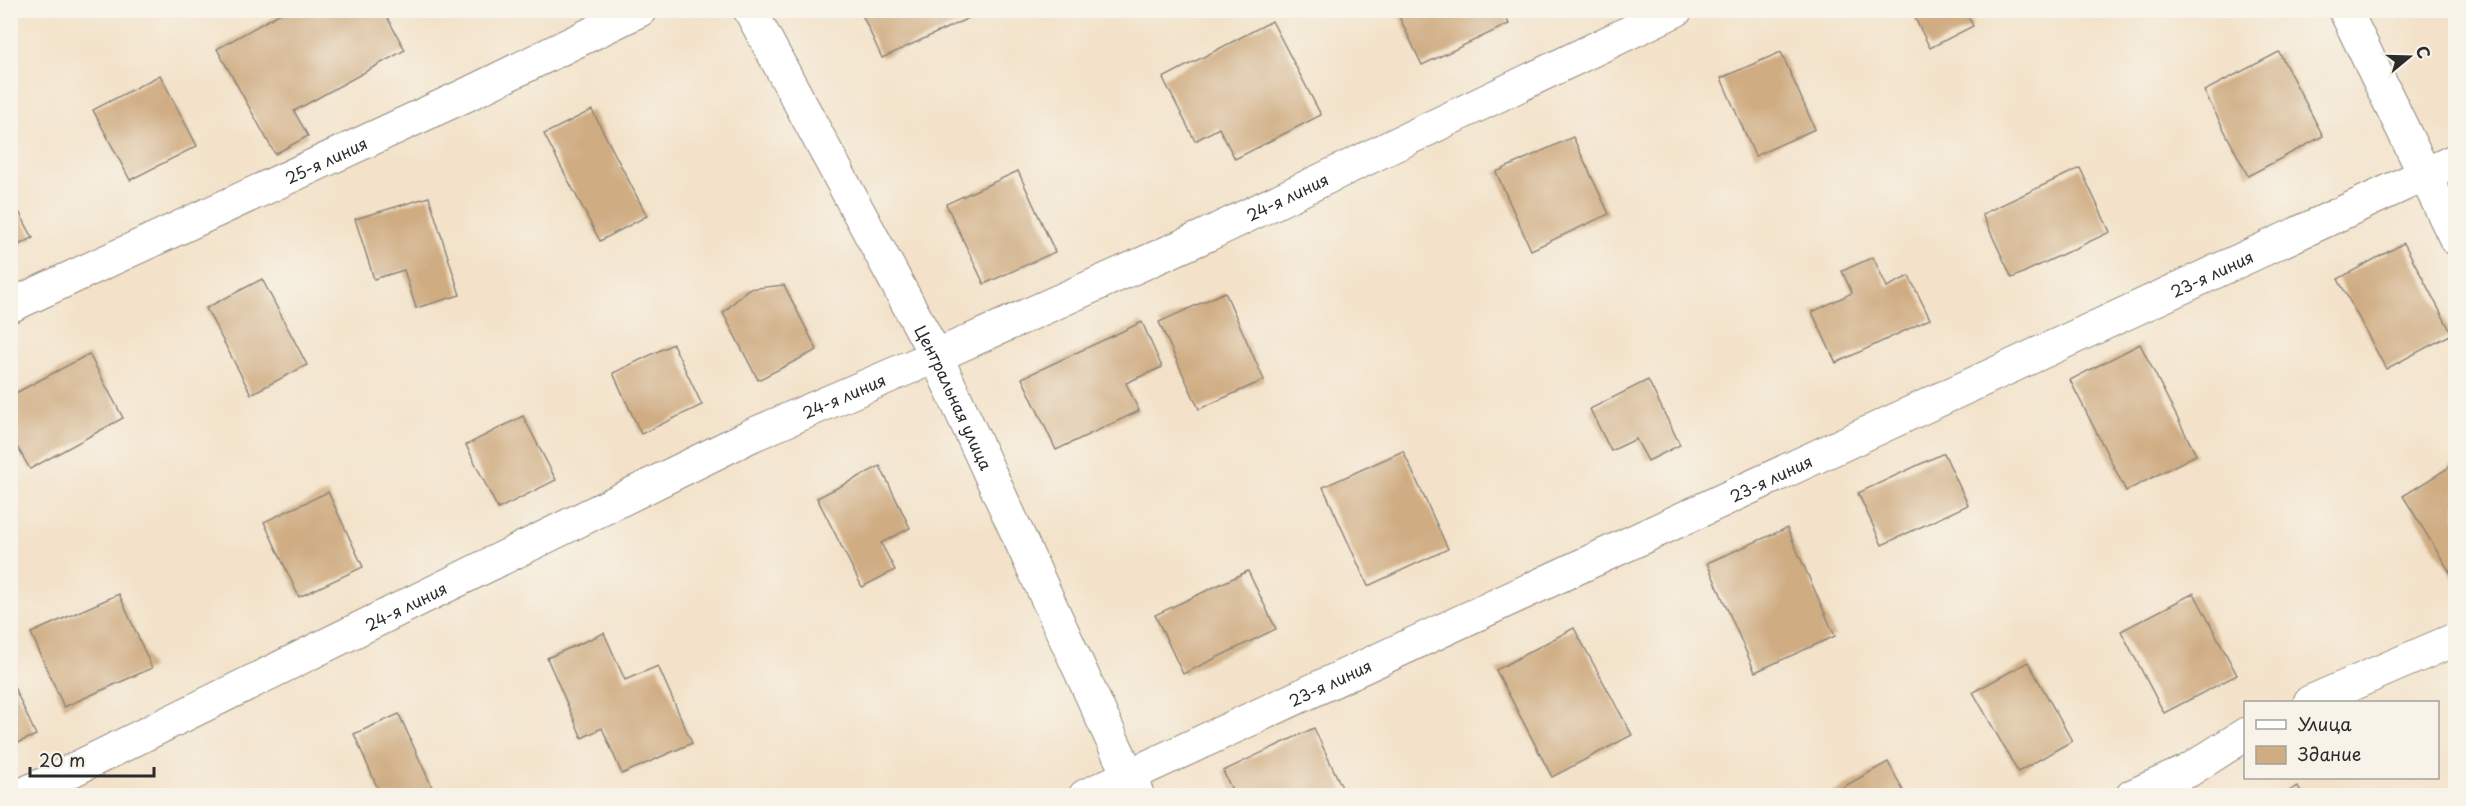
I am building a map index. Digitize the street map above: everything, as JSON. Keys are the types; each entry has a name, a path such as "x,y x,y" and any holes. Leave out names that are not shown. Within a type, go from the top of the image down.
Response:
{"street":[{"name":"25-я линия","path":"10,306 466,95 640,10"},
{"name":"Центральная улица","path":"750,10 936,356 1133,785"},
{"name":"24-я линия","path":"20,795 752,435 1207,235 1676,10"},
{"path":"2345,10 2456,239"},
{"name":"23-я линия","path":"1085,795 1133,785 2456,160"},
{"path":"2312,701 2456,639"},
{"path":"2132,795 2188,771 2244,735"}],"building":[{"path":"286,10 383,10 405,50 294,111 308,136 275,154 217,49"},
{"path":"860,10 986,10 882,58"},
{"path":"1396,10 1503,10 1509,24 1422,65"},
{"path":"1911,10 1965,10 1973,26 1930,48"},
{"path":"1272,21 1321,115 1235,159 1219,128 1195,141 1163,78"},
{"path":"1781,52 1815,129 1755,156 1721,78"},
{"path":"2279,52 2323,136 2248,176 2204,91"},
{"path":"160,75 197,146 130,180 93,110"},
{"path":"592,110 647,216 600,241 544,134"},
{"path":"1573,137 1609,214 1531,250 1496,172"},
{"path":"2080,168 2110,232 2012,278 1982,214"},
{"path":"1018,171 1055,252 984,284 946,204"},
{"path":"10,195 33,238 10,249"},
{"path":"429,197 460,295 416,308 404,270 374,279 355,219"},
{"path":"2404,243 2452,334 2386,369 2338,279"},
{"path":"1873,257 1887,287 1909,276 1930,319 1836,363 1812,312 1852,293 1842,271"},
{"path":"262,279 307,365 251,394 206,308"},
{"path":"784,285 817,350 758,380 723,313 748,289"},
{"path":"1225,292 1264,380 1199,409 1159,322"},
{"path":"1142,322 1162,367 1126,383 1139,411 1056,450 1022,378"},
{"path":"673,344 702,405 641,434 613,373"},
{"path":"2140,344 2196,455 2126,491 2070,380"},
{"path":"89,354 123,418 30,469 10,434 10,396"},
{"path":"1648,380 1680,445 1648,461 1636,439 1611,451 1590,409"},
{"path":"523,416 556,480 498,509 466,445"},
{"path":"1403,451 1448,549 1368,586 1323,487"},
{"path":"1944,453 1968,505 1882,545 1858,493"},
{"path":"2456,463 2456,582 2403,496"},
{"path":"880,466 910,528 881,543 895,570 862,587 817,498"},
{"path":"328,492 363,567 299,597 264,522"},
{"path":"1787,528 1835,636 1755,672 1707,563"},
{"path":"1248,571 1276,629 1183,674 1155,615"},
{"path":"2194,593 2237,675 2164,713 2121,631"},
{"path":"119,594 152,668 64,707 31,633"},
{"path":"1574,628 1632,735 1552,777 1496,670"},
{"path":"604,633 625,680 658,666 692,743 622,774 602,728 582,738 547,658"},
{"path":"2028,662 2072,741 2018,772 1973,692"},
{"path":"10,678 36,735 10,746"},
{"path":"399,714 436,796 381,796 354,734"},
{"path":"1314,728 1346,796 1235,796 1223,771"},
{"path":"1888,762 1906,796 1827,796"},
{"path":"2298,786 2303,796 2280,796"}]}
